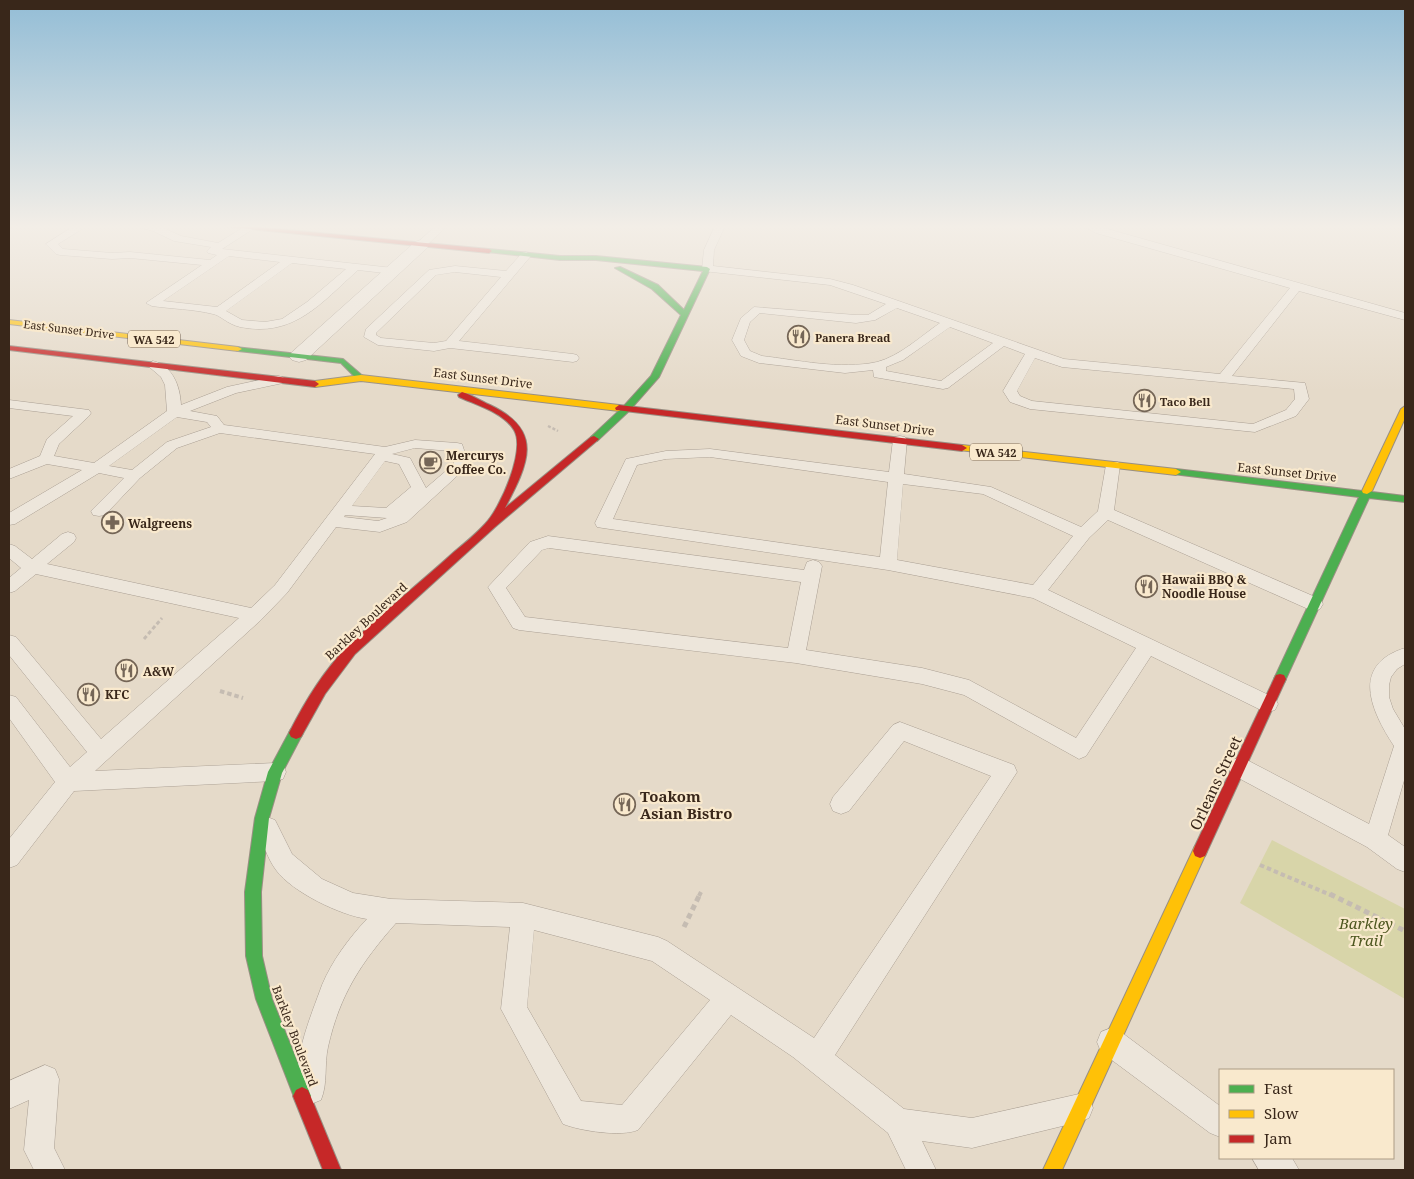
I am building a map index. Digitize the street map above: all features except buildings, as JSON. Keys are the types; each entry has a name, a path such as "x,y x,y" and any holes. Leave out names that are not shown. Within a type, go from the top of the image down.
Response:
{"main road":[{"path":"648,281 663,292 685,315"},
{"name":"Barkley Boulevard","path":"332,1170 264,999 254,956 253,892 262,818 276,772 314,699 332,672 351,651 491,525 597,437 655,377 701,281"},
{"name":"East Sunset Drive","path":"9,322 343,361 361,378"},
{"name":"East Sunset Drive","path":"9,348 319,384 361,378 1405,499"},
{"path":"449,388 508,420 518,428 522,437 523,457 491,525"},
{"name":"Orleans Street","path":"1052,1170 1405,408"}],"street":[{"path":"299,356 382,281"}],"lane":[{"path":"185,281 152,303 219,311 228,321 238,324 263,326 279,324 296,316 338,281"},
{"path":"219,311 260,281"},
{"path":"424,281 369,335 370,338 378,341 434,347 450,344 573,358"},
{"path":"450,344 504,281"},
{"path":"821,281 830,282 948,322 1002,342 1032,352 1062,363 1300,386 1302,399 1291,413 1255,428 1030,405 1015,399 1010,391 1032,352"},
{"path":"1279,281 1405,317"},
{"path":"1223,379 1297,286"},
{"path":"895,304 871,318 856,319 758,309 744,320 738,340 745,353 759,360 845,369 880,365 899,357 948,322"},
{"path":"880,365 879,374 943,385 1002,342"},
{"path":"153,365 168,375 172,382 174,412"},
{"path":"9,520 94,469 174,412 232,390 278,380"},
{"path":"9,404 84,413 52,442 46,459"},
{"path":"174,412 212,419 219,428"},
{"path":"99,511 135,475 172,445 219,428 384,454 405,461 419,488 390,514 337,516"},
{"path":"888,564 900,440"},
{"path":"9,857 68,782 99,752 255,615 281,589 384,454 415,444 457,447 462,466 401,518 380,527 337,516"},
{"path":"1083,534 986,490 710,453 666,455 631,462 603,523 888,564 1037,592 1268,704"},
{"path":"9,474 46,459 135,475"},
{"path":"1037,592 1083,534 1106,513 1113,465"},
{"path":"1106,513 1314,604"},
{"path":"9,587 68,538"},
{"path":"811,577 548,542 536,546 498,587 519,623 796,656 922,676 969,688 1079,750 1147,646"},
{"path":"9,550 31,567 255,615"},
{"path":"796,656 815,554"},
{"path":"9,642 99,752"},
{"path":"1375,839 1405,745 1382,709 1377,687 1384,670 1394,660 1405,655"},
{"path":"9,703 68,782"},
{"path":"817,1058 1006,772 900,731 841,804"},
{"path":"1239,767 1375,839 1405,861"},
{"path":"68,782 276,772"},
{"path":"262,818 284,862 314,887 352,905 392,912 523,915 658,950 817,1058 898,1123 921,1170"},
{"path":"309,1112 314,1048 335,985 362,943 392,912"},
{"path":"523,915 514,1009 573,1114 628,1120 729,997"},
{"path":"1111,1042 1219,1122"},
{"path":"9,1095 45,1079 44,1160"},
{"path":"898,1123 972,1133 1081,1108"},
{"path":"1268,1159 1284,1170"}],"path":[{"path":"550,420 547,426 558,431"},
{"path":"144,639 163,618"},
{"path":"220,691 243,698"},
{"path":"1260,865 1351,903 1405,931"},
{"path":"684,927 701,892"}],"green space":[{"name":"Barkley Trail","path":"1272,840 1405,909 1405,999 1240,903"}],"traffic: fast":[{"path":"643,281 655,287 685,315"},
{"path":"594,439 626,409 655,377 701,281"},
{"path":"238,349 343,361 361,378"},
{"path":"1176,472 1405,499"},
{"path":"1280,679 1367,491"},
{"path":"296,733 275,772 262,818 253,892 254,956 264,999 302,1096"}],"traffic: slow":[{"path":"9,322 238,349"},
{"path":"315,384 361,378 619,408"},
{"path":"1367,491 1405,409"},
{"path":"962,448 1176,472"},
{"path":"1052,1170 1200,851"}],"traffic: jam":[{"path":"9,348 315,384"},
{"path":"462,395 507,418 518,429 522,439 520,464 509,491 491,525"},
{"path":"619,408 962,448"},
{"path":"296,733 321,690 351,651 491,525 594,439"},
{"path":"1200,851 1280,679"},
{"path":"302,1096 332,1170"}],"place":[{"name":"Panera Bread","path":"799,337"},
{"name":"Taco Bell","path":"1144,401"},
{"name":"Mercurys Coffee Co.","path":"430,462"},
{"name":"Walgreens","path":"112,523"},
{"name":"Hawaii BBQ & Noodle House","path":"1146,586"},
{"name":"A&W","path":"127,671"},
{"name":"KFC","path":"89,694"},
{"name":"Toakom Asian Bistro","path":"624,805"}]}
